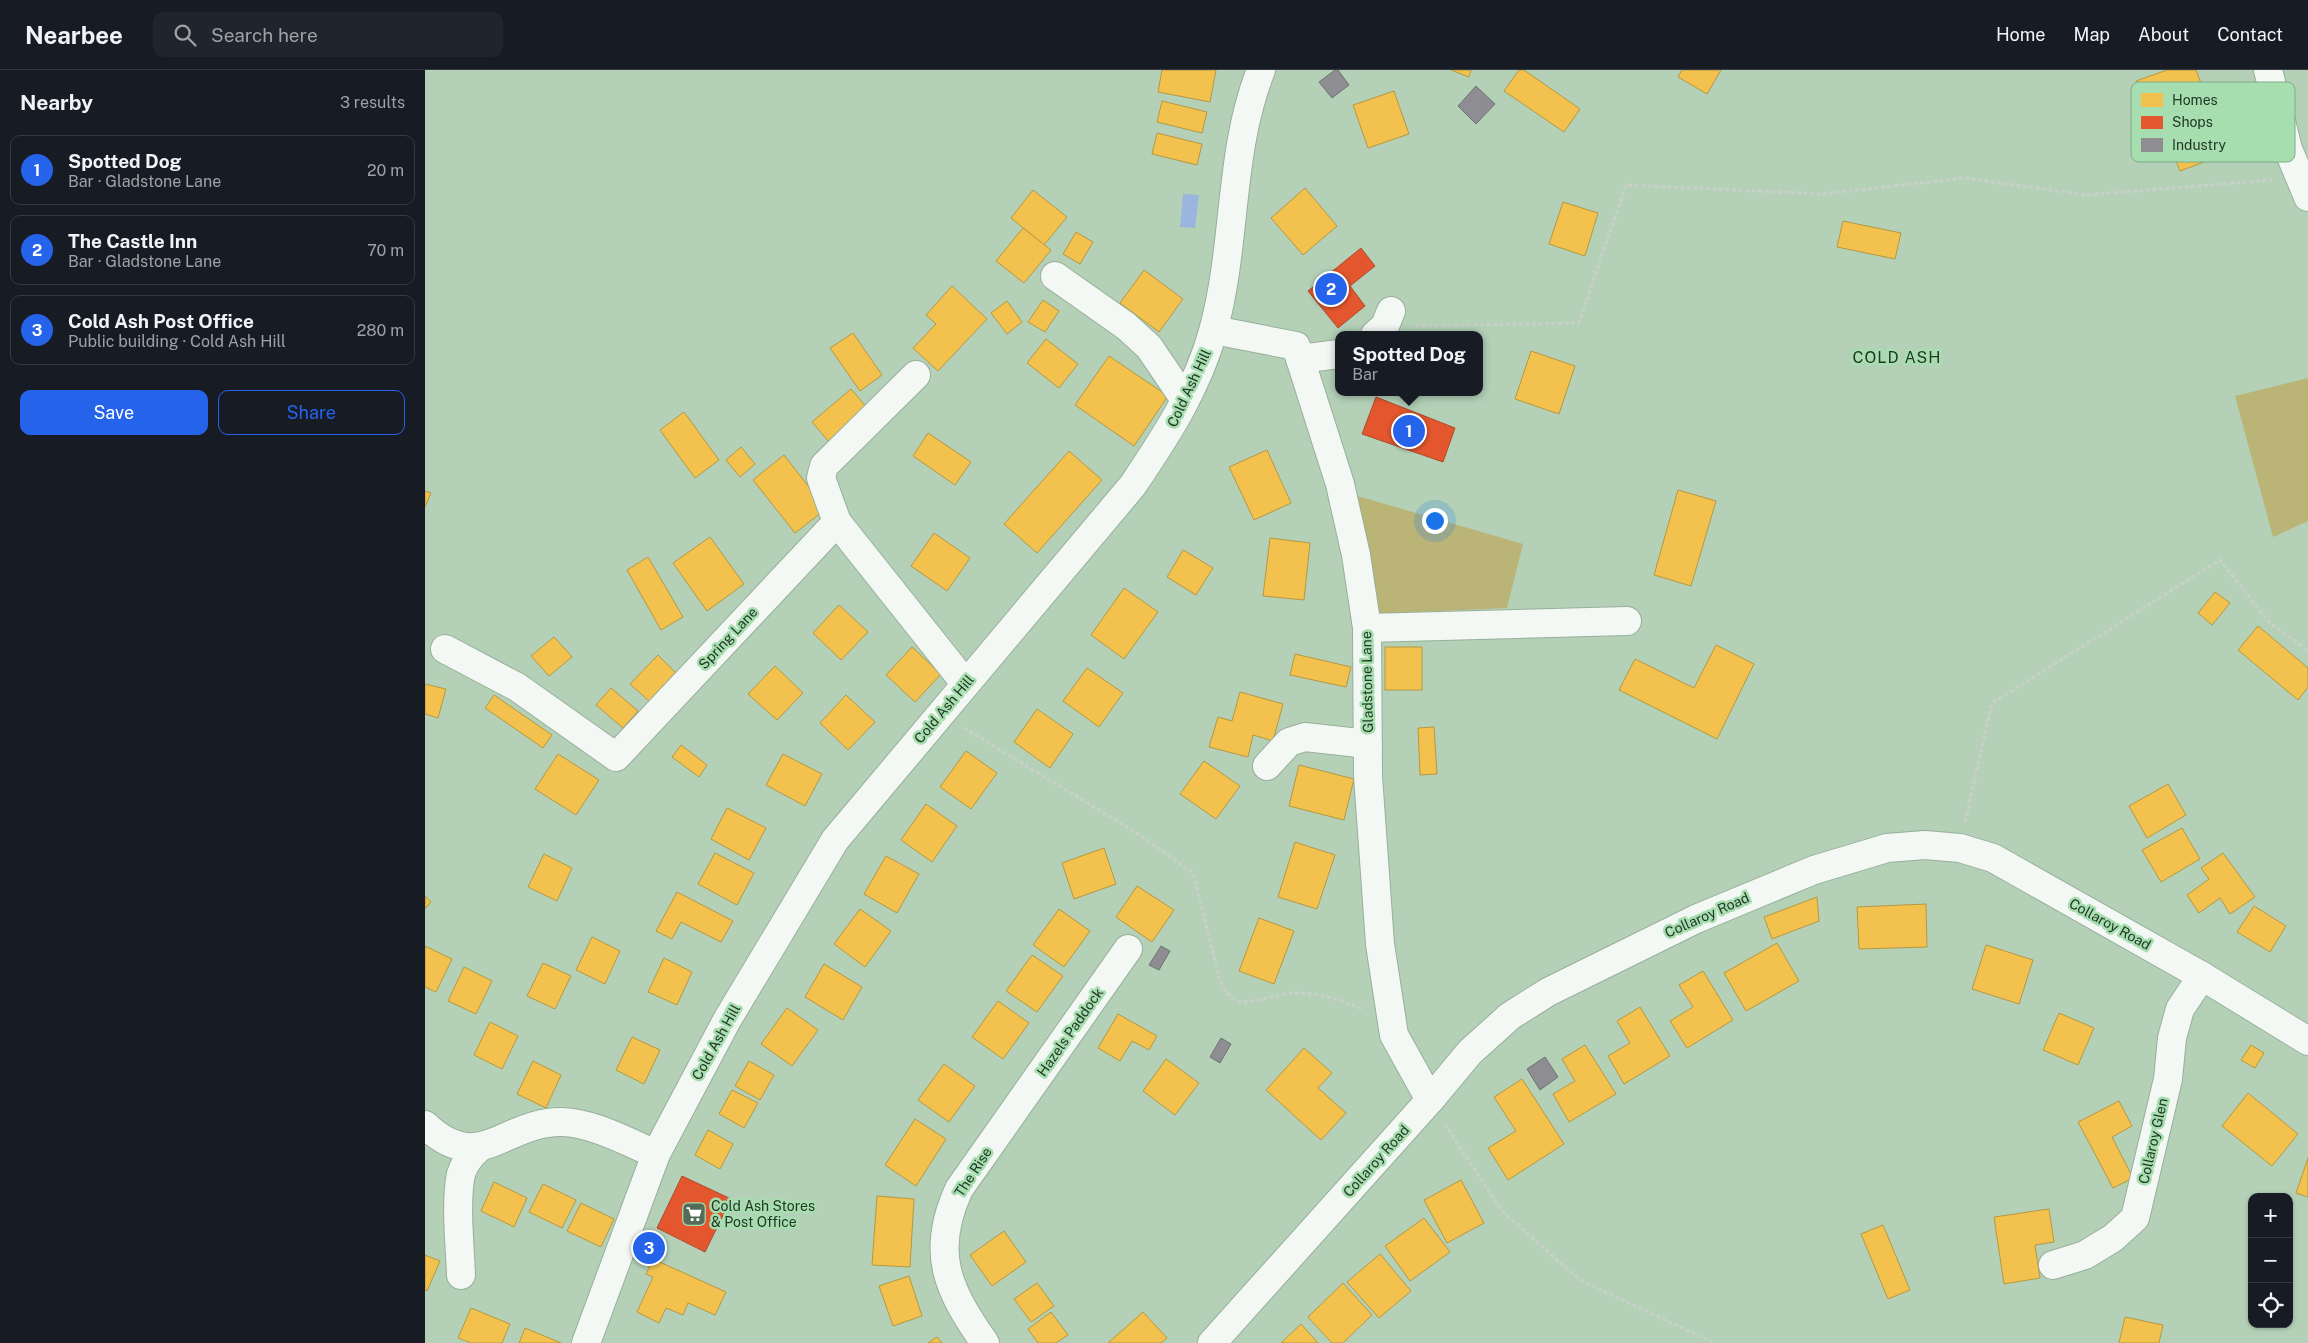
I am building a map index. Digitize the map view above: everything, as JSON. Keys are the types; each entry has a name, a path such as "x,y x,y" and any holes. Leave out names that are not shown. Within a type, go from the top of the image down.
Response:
{"street":[{"name":"Cold Ash Hill","path":"586,1343 656,1154 727,1020 835,840 1133,485 1170,430 1200,370 1214,330 1226,267 1242,132 1261,70"},
{"path":"2293,162 2304,187"},
{"path":"1055,276 1126,326 1149,347 1185,400"},
{"name":"Gladstone Lane","path":"1214,330 1296,346 1340,484 1356,555 1367,628 1368,776 1380,944 1391,1020 1394,1035 1430,1100"},
{"path":"1300,359 1335,355"},
{"path":"916,375 824,466 821,478 837,522 965,683"},
{"name":"Spring Lane","path":"445,649 517,687 616,757 837,522"},
{"path":"1367,628 1627,621"},
{"path":"1267,766 1289,742 1305,737 1368,744"},
{"name":"Collaroy Road","path":"1212,1343 1430,1100 1470,1052 1510,1016 1548,992 1696,918 1814,870 1887,848 1925,845 1960,848 1993,858 2202,976 2308,1042"},
{"name":"Hazels Paddock","path":"1012,1114 1128,949"},
{"name":"Collaroy Glen","path":"2053,1265 2085,1255 2113,1238 2135,1218 2168,1078 2172,1038 2180,1008 2202,976"},
{"name":"The Rise","path":"985,1343 967,1318 953,1289 945,1258 944,1240 949,1212 959,1189 1012,1114"},
{"path":"461,1275 459,1188 462,1172 469,1158 478,1148 543,1123 564,1122 593,1128 656,1154"},
{"path":"425,1125 444,1141 458,1146 478,1148"}],"path":[{"path":"1383,324 1579,323 1626,185 1822,194 1965,178 2086,196 2304,187"},
{"path":"1960,848 1992,703 2220,560 2269,622 2308,651"},
{"path":"940,713 1140,834 1193,873 1219,976 1223,987 1236,1001 1248,1002 1271,996 1312,993 1335,998 1391,1020"},
{"path":"1430,1100 1502,1211 1580,1280 1713,1343"}],"shaded area":[{"path":"2308,378 2308,521 2273,537 2235,396"},
{"path":"1354,495 1523,544 1507,608 1373,614"}],"water":[{"path":"1183,194 1199,195 1195,228 1180,227"}],"building: Homes":[{"path":"1162,70 1216,70 1210,102 1158,92"},
{"path":"1451,70 1471,70 1469,77"},
{"path":"1519,70 1524,70 1580,109 1564,132 1504,91"},
{"path":"1682,70 1721,70 1707,94 1678,77"},
{"path":"2167,70 2196,70 2200,82 2136,82"},
{"path":"1394,91 1409,134 1368,148 1353,105"},
{"path":"1162,101 1207,112 1202,133 1157,122"},
{"path":"1157,133 1202,144 1197,165 1152,154"},
{"path":"2176,162 2204,162 2180,171"},
{"path":"1305,188 1337,226 1303,255 1271,218"},
{"path":"1033,190 1067,217 1044,245 1011,218"},
{"path":"1563,202 1598,213 1585,256 1549,244"},
{"path":"1843,221 1901,233 1895,259 1837,247"},
{"path":"1023,228 1051,250 1024,283 996,261"},
{"path":"1076,232 1093,242 1080,264 1063,254"},
{"path":"1144,270 1183,299 1159,332 1120,303"},
{"path":"952,286 987,319 938,371 913,348 936,324 926,315"},
{"path":"1043,300 1059,311 1045,332 1028,322"},
{"path":"1007,301 1022,322 1007,334 991,313"},
{"path":"853,333 882,375 860,391 830,348"},
{"path":"1046,339 1078,364 1059,388 1027,363"},
{"path":"1531,351 1575,366 1559,414 1515,399"},
{"path":"1109,356 1168,396 1134,446 1075,405"},
{"path":"851,389 869,410 830,443 812,422"},
{"path":"684,412 719,460 695,478 660,430"},
{"path":"928,433 971,462 955,485 913,456"},
{"path":"741,447 755,464 740,477 726,460"},
{"path":"1267,450 1291,503 1254,520 1229,467"},
{"path":"1069,451 1102,480 1037,553 1004,524"},
{"path":"784,455 826,509 795,533 753,480"},
{"path":"1678,490 1716,501 1691,586 1654,575"},
{"path":"425,491 431,493 425,507"},
{"path":"934,533 970,558 947,591 911,566"},
{"path":"710,537 744,584 707,611 673,563"},
{"path":"1270,538 1310,543 1304,600 1263,596"},
{"path":"1183,550 1213,568 1196,595 1167,577"},
{"path":"648,557 683,617 661,630 627,570"},
{"path":"1124,588 1158,612 1124,659 1091,635"},
{"path":"2215,592 2230,603 2212,625 2198,613"},
{"path":"839,605 868,632 841,660 813,633"},
{"path":"2258,626 2308,668 2308,687 2298,700 2238,650"},
{"path":"554,637 572,657 549,676 531,656"},
{"path":"1716,645 1754,664 1717,739 1619,690 1635,659 1694,688"},
{"path":"912,647 941,674 915,702 886,675"},
{"path":"1385,647 1422,647 1422,690 1385,690"},
{"path":"1295,654 1351,667 1346,687 1290,675"},
{"path":"658,655 676,673 649,701 630,684"},
{"path":"775,666 803,693 777,720 748,694"},
{"path":"1087,668 1123,693 1099,727 1063,701"},
{"path":"425,684 446,689 438,718 425,714"},
{"path":"611,688 638,711 623,728 596,705"},
{"path":"1240,692 1283,704 1273,741 1253,735 1248,757 1209,747 1218,717 1232,721"},
{"path":"494,695 552,735 543,748 485,708"},
{"path":"846,695 875,722 848,750 820,723"},
{"path":"1037,709 1073,734 1050,768 1014,742"},
{"path":"1434,727 1437,774 1420,775 1418,728"},
{"path":"681,745 707,765 699,777 672,757"},
{"path":"966,751 997,773 971,809 940,787"},
{"path":"558,754 599,780 576,815 535,789"},
{"path":"783,754 822,774 805,806 766,785"},
{"path":"1204,761 1240,786 1216,819 1180,794"},
{"path":"1299,765 1354,779 1344,820 1289,806"},
{"path":"2168,784 2186,815 2147,838 2129,806"},
{"path":"926,804 957,826 932,862 901,840"},
{"path":"727,808 766,828 749,860 711,839"},
{"path":"2182,828 2200,859 2161,882 2142,850"},
{"path":"1295,842 1335,855 1317,909 1278,897"},
{"path":"1104,848 1116,884 1074,899 1062,863"},
{"path":"715,853 754,873 737,905 698,884"},
{"path":"2223,853 2255,897 2230,914 2220,898 2199,913 2187,895 2209,879 2201,868"},
{"path":"544,854 572,868 557,901 528,887"},
{"path":"886,856 919,874 897,913 864,894"},
{"path":"1137,886 1174,910 1152,942 1116,917"},
{"path":"677,892 733,921 721,942 681,922 672,939 656,931"},
{"path":"425,896 431,902 425,909"},
{"path":"1817,897 1819,921 1772,939 1764,917"},
{"path":"1926,904 1927,947 1859,949 1857,907"},
{"path":"2254,906 2286,926 2270,952 2237,932"},
{"path":"860,909 891,931 865,967 834,944"},
{"path":"1059,909 1090,931 1064,967 1033,945"},
{"path":"1259,918 1294,931 1274,984 1239,971"},
{"path":"592,937 620,951 605,984 576,970"},
{"path":"1777,943 1799,981 1746,1011 1724,973"},
{"path":"1986,945 2033,960 2019,1004 1972,989"},
{"path":"425,946 452,959 436,992 425,987"},
{"path":"1032,955 1063,976 1037,1012 1006,991"},
{"path":"664,958 692,972 677,1005 648,992"},
{"path":"543,963 571,976 555,1009 527,996"},
{"path":"824,964 862,987 843,1020 805,997"},
{"path":"464,967 492,981 476,1014 448,1001"},
{"path":"1703,971 1733,1020 1687,1048 1670,1021 1693,1007 1679,985"},
{"path":"998,1001 1029,1023 1003,1059 972,1037"},
{"path":"1640,1007 1670,1056 1624,1084 1608,1056 1630,1043 1617,1021"},
{"path":"787,1008 818,1030 792,1066 761,1044"},
{"path":"2059,1013 2094,1028 2078,1065 2043,1050"},
{"path":"1118,1014 1157,1036 1149,1050 1132,1041 1120,1061 1098,1048"},
{"path":"490,1022 518,1036 502,1069 474,1055"},
{"path":"632,1037 660,1050 644,1084 616,1070"},
{"path":"1585,1045 1616,1094 1569,1122 1553,1094 1575,1081 1562,1059"},
{"path":"2251,1045 2264,1053 2255,1068 2241,1060"},
{"path":"1304,1048 1332,1073 1318,1088 1346,1113 1321,1140 1266,1090"},
{"path":"1166,1059 1199,1083 1175,1115 1143,1091"},
{"path":"533,1061 561,1075 546,1108 517,1094"},
{"path":"749,1061 774,1075 760,1100 735,1086"},
{"path":"944,1064 975,1086 949,1122 918,1100"},
{"path":"1522,1079 1564,1144 1508,1180 1488,1148 1516,1131 1494,1097"},
{"path":"732,1090 758,1103 744,1128 719,1114"},
{"path":"2248,1093 2298,1134 2272,1166 2222,1126"},
{"path":"2119,1101 2132,1126 2112,1137 2133,1178 2113,1188 2078,1122"},
{"path":"915,1119 946,1139 916,1186 885,1165"},
{"path":"708,1130 733,1144 720,1169 695,1155"},
{"path":"2308,1158 2308,1197 2296,1193"},
{"path":"1461,1180 1484,1223 1447,1243 1424,1200"},
{"path":"494,1182 527,1198 514,1227 481,1211"},
{"path":"543,1184 576,1200 562,1228 529,1212"},
{"path":"877,1196 914,1199 910,1267 872,1265"},
{"path":"581,1203 614,1219 601,1247 567,1231"},
{"path":"2049,1209 2054,1242 2035,1245 2040,1278 2004,1284 1994,1217"},
{"path":"1424,1218 1450,1252 1410,1281 1385,1246"},
{"path":"1883,1225 1910,1290 1888,1299 1861,1234"},
{"path":"1004,1231 1026,1262 992,1286 970,1255"},
{"path":"1380,1254 1411,1291 1379,1318 1347,1282"},
{"path":"425,1255 440,1261 427,1291 425,1290"},
{"path":"653,1259 726,1292 715,1315 688,1303 683,1315 666,1308 659,1323 637,1312 653,1277 646,1274"},
{"path":"909,1276 922,1316 893,1326 879,1286"},
{"path":"1037,1283 1054,1306 1031,1322 1014,1299"},
{"path":"1343,1283 1372,1315 1343,1343 1332,1343 1308,1317"},
{"path":"471,1308 510,1324 502,1343 471,1343 458,1338"},
{"path":"1051,1312 1068,1335 1056,1343 1038,1343 1028,1329"},
{"path":"1143,1312 1167,1338 1161,1343 1108,1343"},
{"path":"2125,1317 2163,1325 2159,1343 2119,1343"},
{"path":"1301,1324 1318,1343 1281,1343"},
{"path":"525,1328 561,1343 519,1343"},
{"path":"937,1337 942,1343 928,1343"}],"building: Shops":[{"path":"1361,248 1375,266 1350,286 1365,306 1338,328 1308,291"},
{"path":"1376,397 1455,428 1443,462 1362,434"},
{"name":"Cold Ash Stores & Post Office","path":"682,1176 731,1199 705,1252 657,1228"}],"building: Industry":[{"path":"1335,70 1338,70 1349,85 1332,98 1319,82"},
{"path":"1476,86 1495,104 1476,124 1458,106"},
{"path":"1161,946 1170,951 1159,970 1149,965"},
{"path":"1221,1038 1231,1044 1220,1063 1210,1057"},
{"path":"1545,1057 1558,1077 1540,1090 1527,1069"}],"place":[{"name":"The Castle Inn","path":"1331,289"},
{"name":"Spotted Dog","path":"1409,431"},
{"name":"Cold Ash Stores & Post Office","path":"694,1214"},
{"name":"Cold Ash Post Office","path":"649,1248"}],"district":[{"name":"COLD ASH","path":"1897,357"}]}
